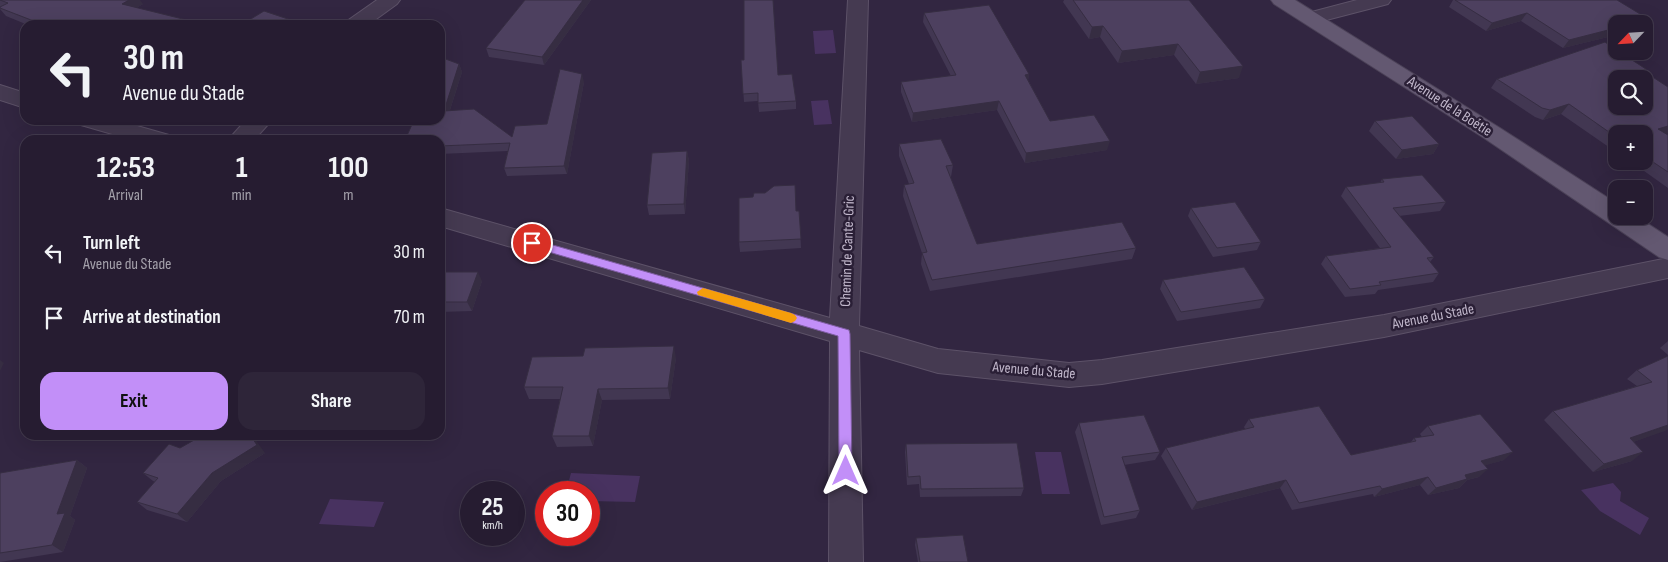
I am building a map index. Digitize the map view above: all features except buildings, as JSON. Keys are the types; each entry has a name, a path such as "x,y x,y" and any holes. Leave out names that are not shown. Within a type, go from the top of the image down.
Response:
{"main road":[{"name":"Avenue de la Boétie","path":"1281,0 1492,133 1608,210"},
{"name":"Avenue de la Boétie","path":"1630,225 1668,250"}],"street":[{"path":"361,20 390,0"},
{"name":"Chemin de Cante-Gric","path":"846,562 844,334 858,0"},
{"path":"1311,18 1381,0"},
{"path":"0,92 20,99"},
{"path":"107,125 143,135"},
{"path":"245,135 255,125"},
{"name":"Avenue du Stade","path":"445,218 938,361 1069,375 1102,372 1384,326 1668,268"}],"shaded area":[{"path":"833,30 836,53 815,54 813,31"},
{"path":"828,100 832,124 814,125 811,101"},
{"path":"1035,452 1061,452 1070,494 1042,494"},
{"path":"571,473 640,476 635,502 600,501 600,481 569,481"},
{"path":"1613,483 1621,492 1620,501 1649,518 1640,535 1600,511 1581,490"},
{"path":"330,499 384,502 374,527 319,524"}],"slow traffic":[{"path":"703,292 791,318"}],"route":[{"path":"532,243 844,334 846,471"}]}
